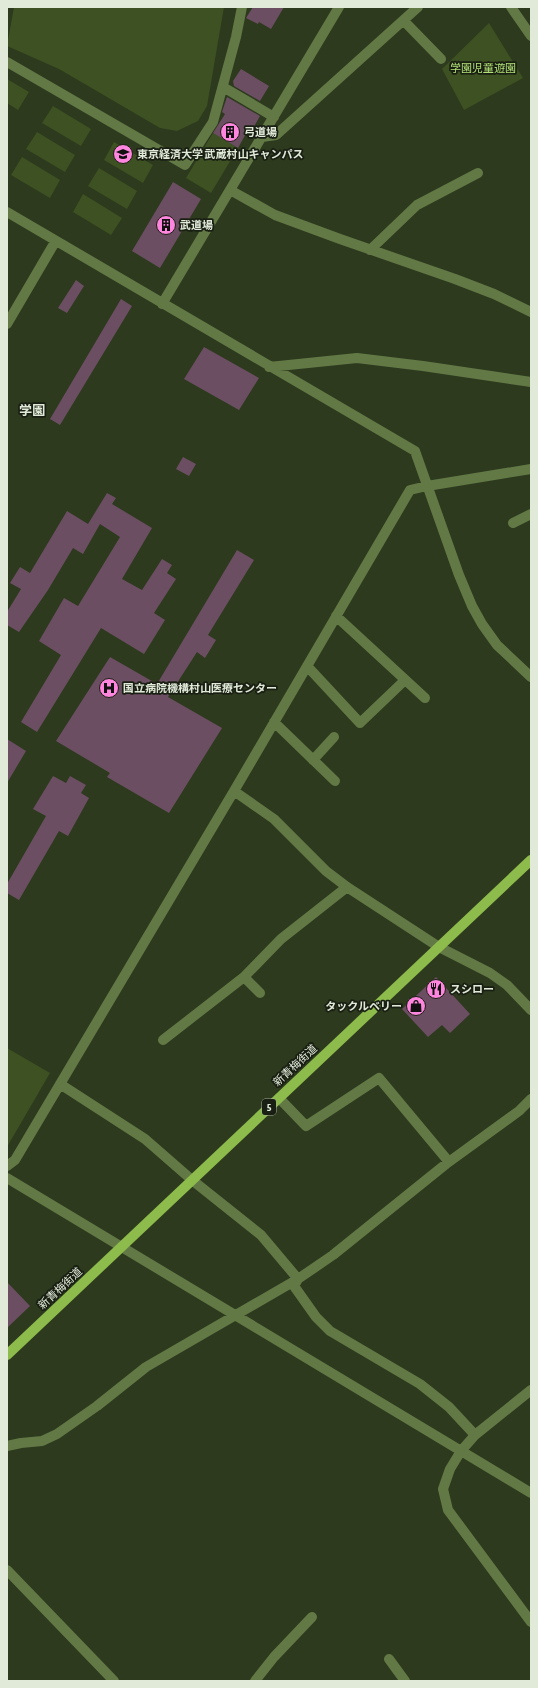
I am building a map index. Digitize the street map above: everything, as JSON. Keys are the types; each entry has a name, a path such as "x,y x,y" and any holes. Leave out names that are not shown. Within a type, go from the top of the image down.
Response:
{"main road":[{"name":"新青梅街道","path":"7,1355 531,860"}],"street":[{"path":"7,62 185,165 213,122 236,37 242,7"},
{"path":"162,304 339,7"},
{"path":"262,137 276,135 418,7"},
{"path":"511,7 531,36"},
{"path":"404,21 441,59"},
{"path":"222,87 274,117"},
{"path":"370,250 417,205 478,173"},
{"path":"230,190 275,214 370,250 475,286 531,312"},
{"path":"7,212 55,242 415,451 459,575 482,624 497,644 531,677"},
{"path":"7,324 55,242"},
{"path":"269,367 357,358 531,382"},
{"path":"8,1164 15,1160 234,791 410,490 531,469"},
{"path":"513,523 531,514"},
{"path":"336,616 425,698"},
{"path":"307,666 360,723 405,680"},
{"path":"274,722 335,781"},
{"path":"313,760 334,737"},
{"path":"234,791 274,819 326,871 347,888 439,947 490,973 507,985 531,1010"},
{"path":"163,1040 244,977 280,939 347,888"},
{"path":"244,977 260,993"},
{"path":"279,1098 306,1126 380,1078 449,1162"},
{"path":"60,1084 144,1139 192,1180 261,1235 298,1279"},
{"path":"7,1446 42,1441 57,1434 97,1406 146,1367 298,1279 333,1255 449,1162 519,1111 531,1099"},
{"path":"7,1178 531,1493"},
{"path":"298,1279 294,1286 316,1317 330,1330 420,1384 449,1407 475,1435"},
{"path":"531,1390 475,1435 461,1451 450,1469 443,1489 448,1510 531,1622"},
{"path":"7,1570 114,1681"},
{"path":"255,1681 274,1657 312,1617"},
{"path":"389,1659 405,1681"}],"green space":[{"path":"14,7 224,7 207,106 198,121 177,131 160,128 59,69 7,46"},
{"name":"学園児童遊園","path":"489,23 523,78 464,110 442,69"},
{"path":"7,79 29,92 18,110 7,103"},
{"path":"53,106 91,129 81,146 42,123"},
{"path":"37,132 75,155 65,172 26,149"},
{"path":"213,133 238,148 211,193 186,178"},
{"path":"114,142 153,165 143,183 104,160"},
{"path":"22,157 60,180 50,198 11,175"},
{"path":"99,168 137,191 127,209 88,186"},
{"path":"83,194 122,218 111,235 73,212"},
{"path":"7,1048 50,1073 7,1147"}],"building":[{"path":"253,7 284,7 271,29 259,22 258,24 246,18"},
{"path":"241,69 269,86 260,101 234,86 233,81"},
{"path":"227,97 260,116 252,130 249,128 238,148 213,133 225,114 222,112"},
{"name":"武道場","path":"173,182 201,199 160,268 132,251"},
{"path":"76,280 84,286 67,313 58,308"},
{"path":"121,299 132,306 60,425 50,419"},
{"path":"204,347 259,378 239,410 184,379"},
{"path":"183,457 196,464 189,476 176,469"},
{"path":"107,493 116,498 112,504 152,528 122,579 142,590 162,559 172,565 167,573 176,579 154,613 165,620 144,654 101,628 37,732 21,722 61,655 39,641 64,598 78,606 120,537 100,524 83,554 73,548 48,590 19,632 7,625 7,612 21,589 10,583 20,567 30,573 67,511 88,524"},
{"path":"237,550 254,560 208,635 216,640 205,658 197,652 168,697 222,728 169,813 107,777 110,773 56,741 110,657 157,684"},
{"path":"7,739 26,751 7,783"},
{"path":"53,776 66,783 70,776 86,785 81,793 89,798 68,836 59,831 19,900 7,893 7,884 46,816 33,809"},
{"path":"436,977 470,1014 450,1033 442,1025 428,1037 402,1009"},
{"path":"7,1282 30,1306 7,1328"}],"place":[{"name":"弓道場","path":"230,132"},
{"name":"東京経済大学 武蔵村山キャンパス","path":"123,154"},
{"name":"武道場","path":"166,225"},
{"name":"国立病院機構村山医療センター","path":"109,688"},
{"name":"スシロー","path":"436,989"},
{"name":"タックルベリー","path":"416,1006"}],"district":[{"name":"学園","path":"32,410"}]}
